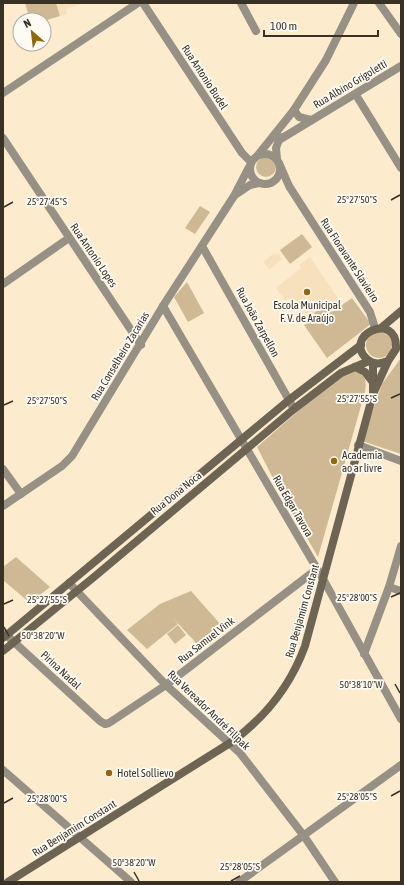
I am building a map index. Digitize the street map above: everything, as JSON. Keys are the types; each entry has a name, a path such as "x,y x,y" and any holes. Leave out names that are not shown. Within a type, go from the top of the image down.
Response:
{"street":[{"path":"3,93 138,3"},
{"name":"Rua Antonio Budel","path":"143,3 250,164"},
{"path":"241,3 256,31"},
{"path":"289,186 259,183 251,177 250,164 294,110 326,60 354,3"},
{"path":"379,3 401,34"},
{"name":"Rua Albino Grigoletti","path":"279,140 356,95 401,66"},
{"path":"356,95 401,168"},
{"name":"Rua Albino Grigoletti","path":"294,110 299,117 311,120"},
{"path":"271,183 280,173 276,148 287,119"},
{"name":"Rua Antonio Lopes","path":"3,138 141,345"},
{"path":"258,155 268,154 278,161"},
{"name":"Rua Fioravante Slavieiro","path":"278,161 289,186 370,312 378,328"},
{"name":"Rua Conselheiro Zacarias","path":"3,506 62,466 72,456 141,345 163,306 234,196 250,164"},
{"name":"Rua Conselheiro Zacarias","path":"234,196 250,185 259,183"},
{"path":"3,284 69,238"},
{"name":"Rua João Zarpellon","path":"202,246 294,408"},
{"name":"Rua Edgar Tavora","path":"163,306 246,450 323,579 401,719"},
{"path":"401,311 378,328 365,334 361,345 361,351 371,362 383,363 388,361 397,349 401,335"},
{"path":"378,328 392,334 397,349"},
{"name":"Rua Dona Noca","path":"4,635 69,583 289,400 361,345"},
{"name":"Rua Benjamim Constant","path":"8,882 230,743 249,729 265,714 283,690 297,669 305,646 358,445 373,394 388,361"},
{"name":"Rua Dona Noca","path":"3,651 246,450 294,408 341,372 371,362"},
{"name":"Rua Benjamim Constant","path":"371,362 373,394"},
{"path":"355,367 364,372 372,381"},
{"path":"358,445 401,461"},
{"path":"3,469 21,494"},
{"path":"156,511 163,518"},
{"path":"364,654 389,587 401,546"},
{"name":"Rua Samuel Vink","path":"105,724 109,723 166,685 316,569"},
{"name":"Rua Vereador André Filipak","path":"69,583 166,685 240,753 304,836 335,882"},
{"path":"389,587 401,591"},
{"name":"Pirina Nadal","path":"4,635 14,642 105,724"},
{"path":"240,882 401,766"},
{"path":"3,770 131,882"}],"shaded area":[{"path":"25,3 56,3 60,16 52,18 52,12 28,12"},
{"path":"56,3 84,3 66,9 67,14 60,16"},
{"path":"266,157 273,160 276,167 273,174 266,177 259,174 256,167 259,160"},
{"path":"200,206 210,212 195,234 185,228"},
{"path":"302,234 312,247 290,264 280,250"},
{"path":"274,253 275,255 278,253 282,259 269,270 263,262"},
{"name":"Escola Municipal F. V. de Araújo","path":"310,257 342,304 332,312 326,304 314,313 316,317 307,323 289,298 285,300 276,288 301,268 299,265"},
{"path":"187,282 204,313 188,322 174,297"},
{"path":"352,298 371,324 327,358 304,325 316,317 314,313 326,304 332,312"},
{"path":"379,332 388,336 392,345 388,354 379,358 370,354 366,345 370,336"},
{"path":"401,358 401,454 362,441 382,384"},
{"path":"351,370 362,375 364,378 366,383 365,392 318,557 278,488 257,447 335,379"},
{"path":"16,557 50,587 30,603 3,580 3,567"},
{"path":"191,591 222,626 197,644 172,617 178,624 147,649 127,630 160,604"},
{"path":"178,625 186,635 175,644 167,634"}],"place":[{"name":"Escola Municipal F. V. de Araújo","path":"307,292"},
{"name":"Academia ao ar livre","path":"334,461"},
{"name":"Hotel Sollievo","path":"109,773"}]}
